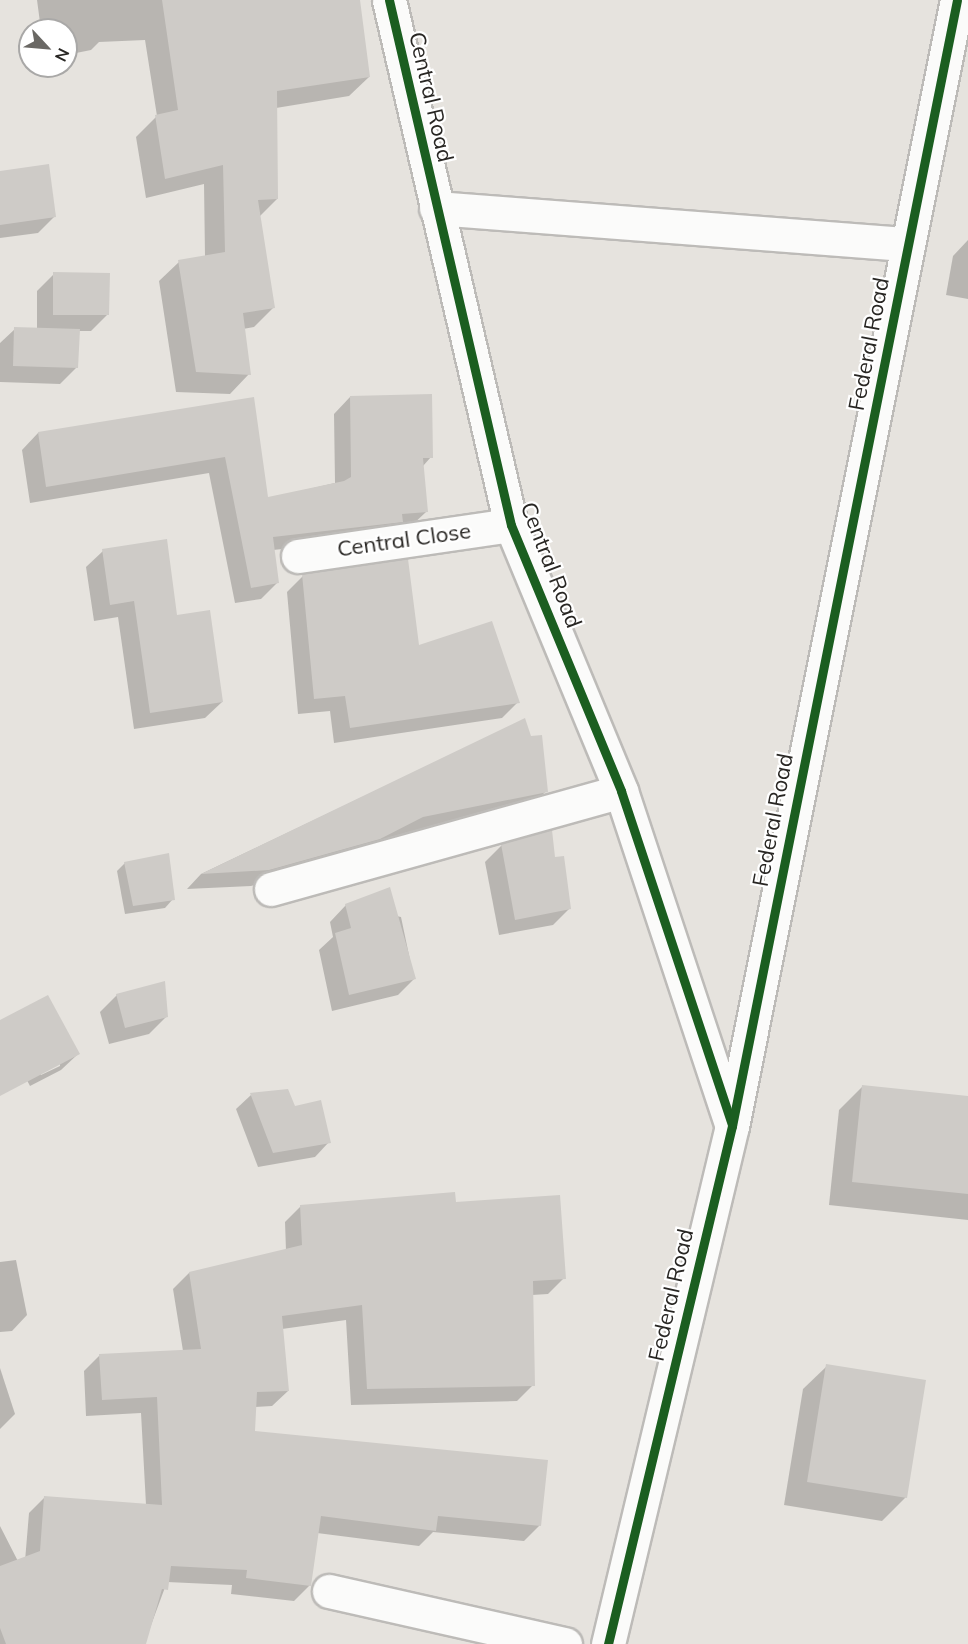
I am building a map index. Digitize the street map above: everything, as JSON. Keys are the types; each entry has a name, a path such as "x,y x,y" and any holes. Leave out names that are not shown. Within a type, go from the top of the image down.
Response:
{"street":[{"name":"Central Road","path":"389,0 511,525 621,791 732,1126"},
{"name":"Federal Road","path":"608,1644 732,1126 957,0"},
{"path":"436,208 909,244"},
{"name":"Central Close","path":"298,555 511,525"},
{"path":"271,888 621,791"},
{"path":"329,1591 565,1644"}],"building":[{"path":"162,0 360,0 370,77 277,91 278,199 258,200 275,308 243,313 251,375 196,372 178,260 225,252 223,165 165,179 155,115 178,110"},
{"path":"49,164 56,217 0,225 0,171"},
{"path":"53,272 110,273 109,315 53,315"},
{"path":"14,327 80,329 78,368 13,366"},
{"path":"432,394 433,458 423,458 428,512 402,514 403,522 273,537 279,583 251,588 225,457 46,487 38,432 254,397 268,497 344,481 351,477 350,396"},
{"path":"167,539 177,615 210,610 223,702 150,713 134,601 110,605 102,549"},
{"path":"408,559 419,645 492,621 520,703 350,728 345,696 314,699 302,574"},
{"path":"525,718 531,736 542,735 548,792 423,817 380,839 269,870 201,874"},
{"path":"552,830 555,857 564,856 571,909 515,920 501,844"},
{"path":"169,853 175,900 133,906 124,862"},
{"path":"390,887 416,979 349,995 335,933 351,928 345,904"},
{"path":"165,981 168,1017 125,1028 116,994"},
{"path":"48,995 80,1054 0,1096 0,1020"},
{"path":"862,1085 968,1096 968,1194 852,1182"},
{"path":"288,1089 295,1106 321,1100 331,1143 273,1153 250,1093"},
{"path":"455,1192 456,1202 560,1195 566,1279 533,1281 535,1386 367,1389 362,1305 282,1316 289,1391 257,1392 255,1431 548,1460 541,1526 438,1516 436,1531 321,1516 311,1586 246,1578 247,1570 171,1566 168,1590 162,1589 146,1644 6,1644 0,1628 0,1566 40,1551 44,1496 162,1505 157,1397 102,1400 99,1354 201,1349 189,1272 302,1245 300,1205"},
{"path":"826,1364 926,1380 907,1498 807,1482"}],"cycle path":[{"path":"389,0 511,525 621,791 732,1125"},
{"path":"608,1644 732,1126 957,0"}]}
